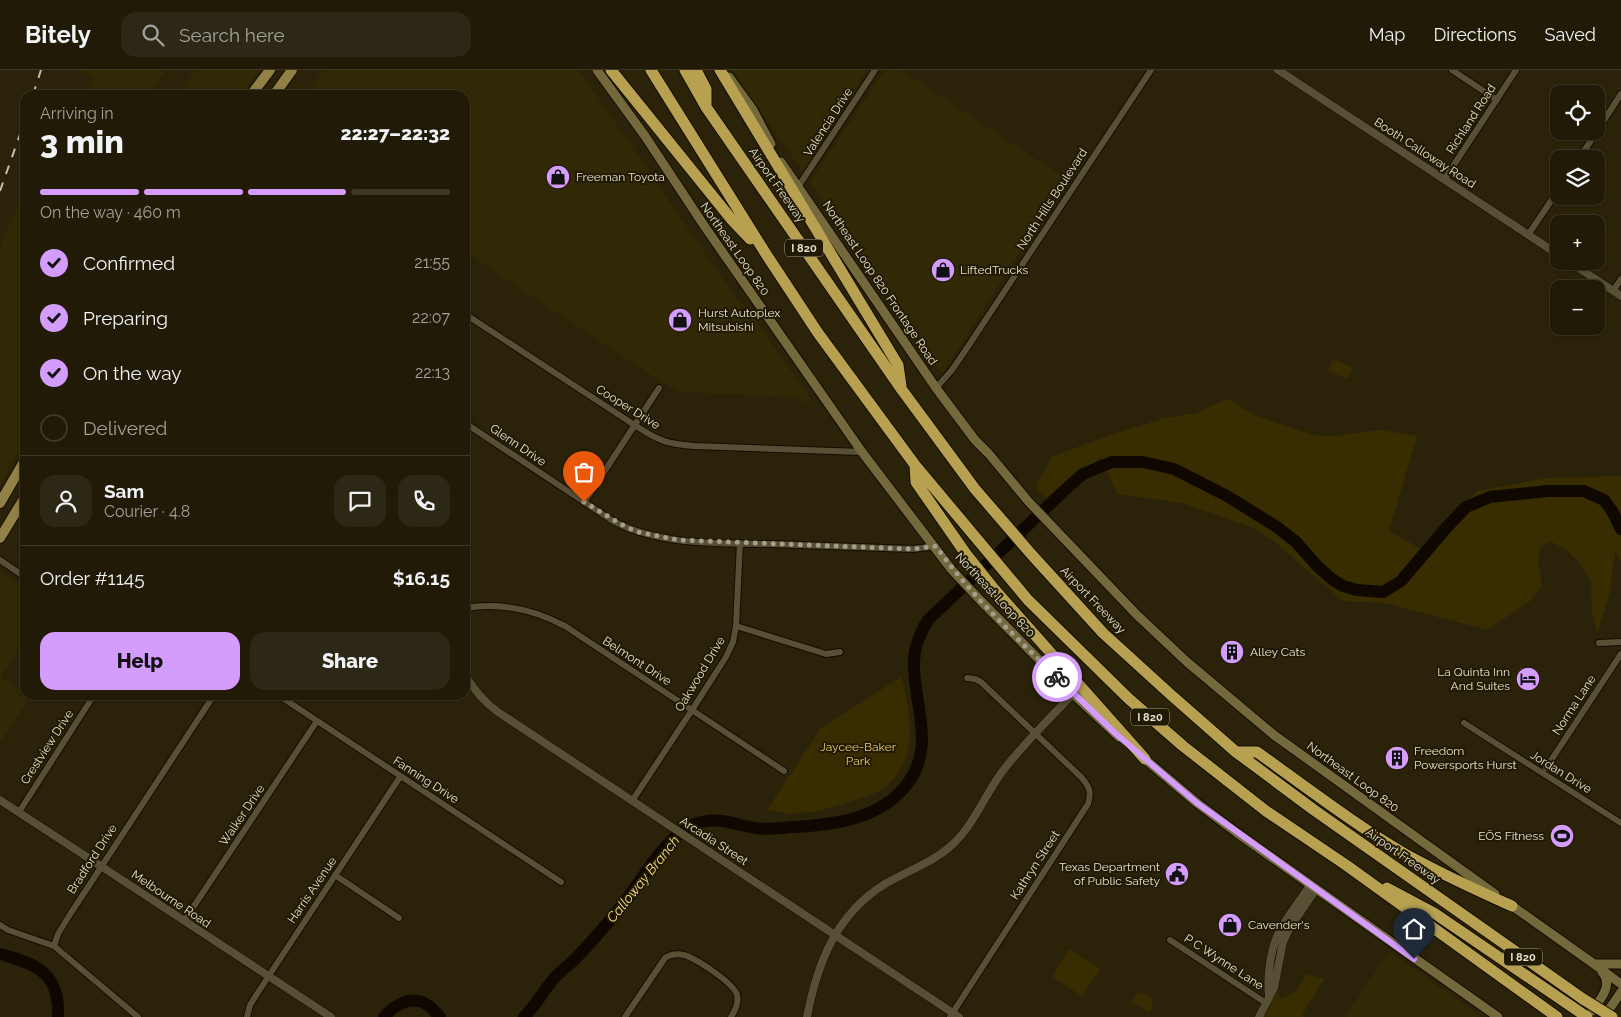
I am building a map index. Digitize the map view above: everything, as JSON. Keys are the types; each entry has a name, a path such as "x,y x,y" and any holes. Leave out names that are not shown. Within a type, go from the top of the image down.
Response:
{"highway":[{"path":"612,70 732,220 766,254"},
{"name":"I 820","path":"651,70 766,254 818,333 915,465 1006,576 1053,626 1183,746 1266,811 1346,865 1557,1017"},
{"name":"I 820","path":"685,70 706,107"},
{"name":"Airport Freeway","path":"696,70 706,89 706,107 902,390 975,489 1103,633 1236,752 1314,810 1583,999 1612,1017"},
{"path":"720,70 898,365 902,390"},
{"path":"915,465 916,482 966,554 994,589 1145,759"},
{"path":"1236,752 1256,752 1368,830 1406,854 1512,906"},
{"path":"1346,865 1434,913 1587,1017"}],"main road":[{"path":"255,90 270,70"},
{"path":"278,90 292,70"},
{"name":"Northeast Loop 820","path":"597,70 645,136 705,228 862,452 936,546 951,569 981,601 1073,694 1197,803 1498,1017"},
{"name":"Northeast Loop 820 Frontage Road","path":"724,70 753,110 778,157 936,388 975,440 1028,501"},
{"path":"0,503 20,469"},
{"name":"Northeast Loop 820","path":"1028,501 1137,615 1241,709 1355,795 1621,984"},
{"path":"0,538 20,505"},
{"path":"1594,964 1621,964"},
{"path":"1587,1017 1605,992 1607,982 1606,976 1594,964"},
{"path":"1604,1017 1621,992"}],"street":[{"name":"Valencia Drive","path":"798,187 876,70"},
{"name":"North Hills Boulevard","path":"936,388 965,351 1151,70"},
{"name":"Booth Calloway Road","path":"1278,70 1550,249"},
{"path":"1452,70 1497,100"},
{"name":"Richland Road","path":"1444,180 1516,70"},
{"path":"1584,150 1621,94"},
{"path":"1528,235 1550,202"},
{"path":"1582,270 1621,296"},
{"path":"1613,291 1621,280"},
{"name":"Cooper Drive","path":"470,317 663,442 862,452"},
{"path":"584,502 636,426 659,388"},
{"name":"Glenn Drive","path":"470,426 612,520 638,532 678,540 740,543 913,549 936,546"},
{"name":"Oakwood Drive","path":"632,801 726,657 733,642 736,626 740,543"},
{"path":"0,560 20,574"},
{"name":"Belmont Drive","path":"470,607 494,605 511,607 548,618 564,626 784,771"},
{"path":"736,626 826,654 840,652"},
{"path":"1600,642 1621,642"},
{"name":"Norma Lane","path":"1546,768 1621,654"},
{"path":"967,678 981,682 1035,733"},
{"name":"Arcadia Street","path":"470,682 487,704 954,1016"},
{"path":"807,1017 818,972 835,935 848,914 884,885 936,857 953,845 964,832 1001,773 1018,751 1073,694"},
{"name":"Crestview Drive","path":"19,812 91,700"},
{"name":"Bradford Drive","path":"54,946 68,916 211,700"},
{"name":"Fanning Drive","path":"286,700 561,882"},
{"name":"Walker Drive","path":"184,921 318,721"},
{"name":"Jordan Drive","path":"1464,723 1621,823"},
{"name":"Kathryn Street","path":"954,1016 1088,804 1091,794 1088,786 1035,733"},
{"name":"Harris Avenue","path":"247,1017 250,1006 268,977 400,777"},
{"name":"Melbourne Road","path":"0,800 330,1017"},
{"path":"335,875 398,918"},
{"path":"1259,1017 1267,999 1272,959 1278,934 1313,887"},
{"path":"0,925 8,930 54,946 138,1017"},
{"name":"P C Wynne Lane","path":"1170,940 1267,999"},
{"path":"625,1017 665,958 675,954 690,958 725,980 734,989 737,1001 731,1017"}],"shaded area":[{"path":"79,70 166,70 154,88 157,90 87,90 95,79"},
{"path":"195,70 260,70 245,90 182,90"},
{"path":"323,70 579,70 745,311 748,310 812,401 809,403 793,397 680,392 657,379 470,255 470,90 310,90"},
{"path":"732,70 867,70 803,172"},
{"path":"885,70 901,70 1066,179 942,374 810,182"},
{"path":"20,200 20,450 0,484 0,246"},
{"path":"0,571 20,584 20,646 1,677 20,690 20,700 28,700 0,743"},
{"path":"1389,951 1462,1003 1480,1017 1345,1017"}],"green space":[{"path":"1333,359 1353,368 1348,379 1328,371"},
{"path":"1227,399 1257,416 1313,435 1335,436 1380,430 1417,436 1389,531 1423,550 1477,491 1547,478 1621,476 1621,561 1615,551 1610,592 1597,634 1592,612 1591,582 1580,564 1568,551 1550,541 1540,547 1538,562 1542,586 1530,601 1487,630 1385,603 1343,601 1276,543 1254,528 1182,503 1117,494 1101,458 1046,497 1039,492 1037,483 1052,457 1104,437 1165,418 1196,413"},
{"name":"Jaycee-Baker Park","path":"901,677 910,721 908,750 904,763 896,776 885,787 863,798 812,812 785,813 767,810 821,728"},
{"path":"1069,949 1100,969 1082,996 1052,977"},
{"path":"1305,974 1324,979 1302,1015 1304,1017 1263,1017 1276,994 1279,993 1281,999 1293,993 1302,983"},
{"path":"1141,992 1151,998 1153,1009 1147,1012 1131,1001 1135,998 1136,994"}],"waterway":[{"name":"Calloway Branch","path":"524,1017 554,978 593,940 631,894 654,860 672,840 693,825 716,820 765,829 840,822 871,812 885,805 897,795 908,783 916,769 921,754 921,724 914,656 916,645 925,625 928,620 1083,474 1112,462 1143,462 1174,469 1227,496 1277,527 1296,542 1318,567 1333,580 1343,586 1357,590 1383,592 1401,581 1466,507 1490,497 1548,491 1584,491 1604,500 1621,529"},
{"name":"Calloway Branch","path":"0,954 25,962 44,973 51,981 55,990 58,1002 58,1017"},
{"name":"Calloway Branch","path":"384,1017 393,1008 411,1001 423,1002 440,1017"}],"railway":[{"path":"35,90 41,70"},
{"path":"0,191 20,134"}],"way so far":[{"path":"584,502 612,520 638,532 678,540 913,549 936,546 951,569 1057,677"}],"place":[{"name":"Freeman Toyota","path":"558,177"},
{"name":"LiftedTrucks","path":"943,270"},
{"name":"Hurst Autoplex Mitsubishi","path":"680,320"},
{"name":"Alley Cats","path":"1232,652"},
{"name":"La Quinta Inn And Suites","path":"1528,679"},
{"name":"Freedom Powersports Hurst","path":"1397,758"},
{"name":"EŌS Fitness","path":"1562,836"},
{"name":"Texas Department of Public Safety","path":"1177,874"},
{"name":"Cavender's","path":"1230,925"}],"route":[{"path":"1057,677 1116,734 1197,803 1414,959"}]}
